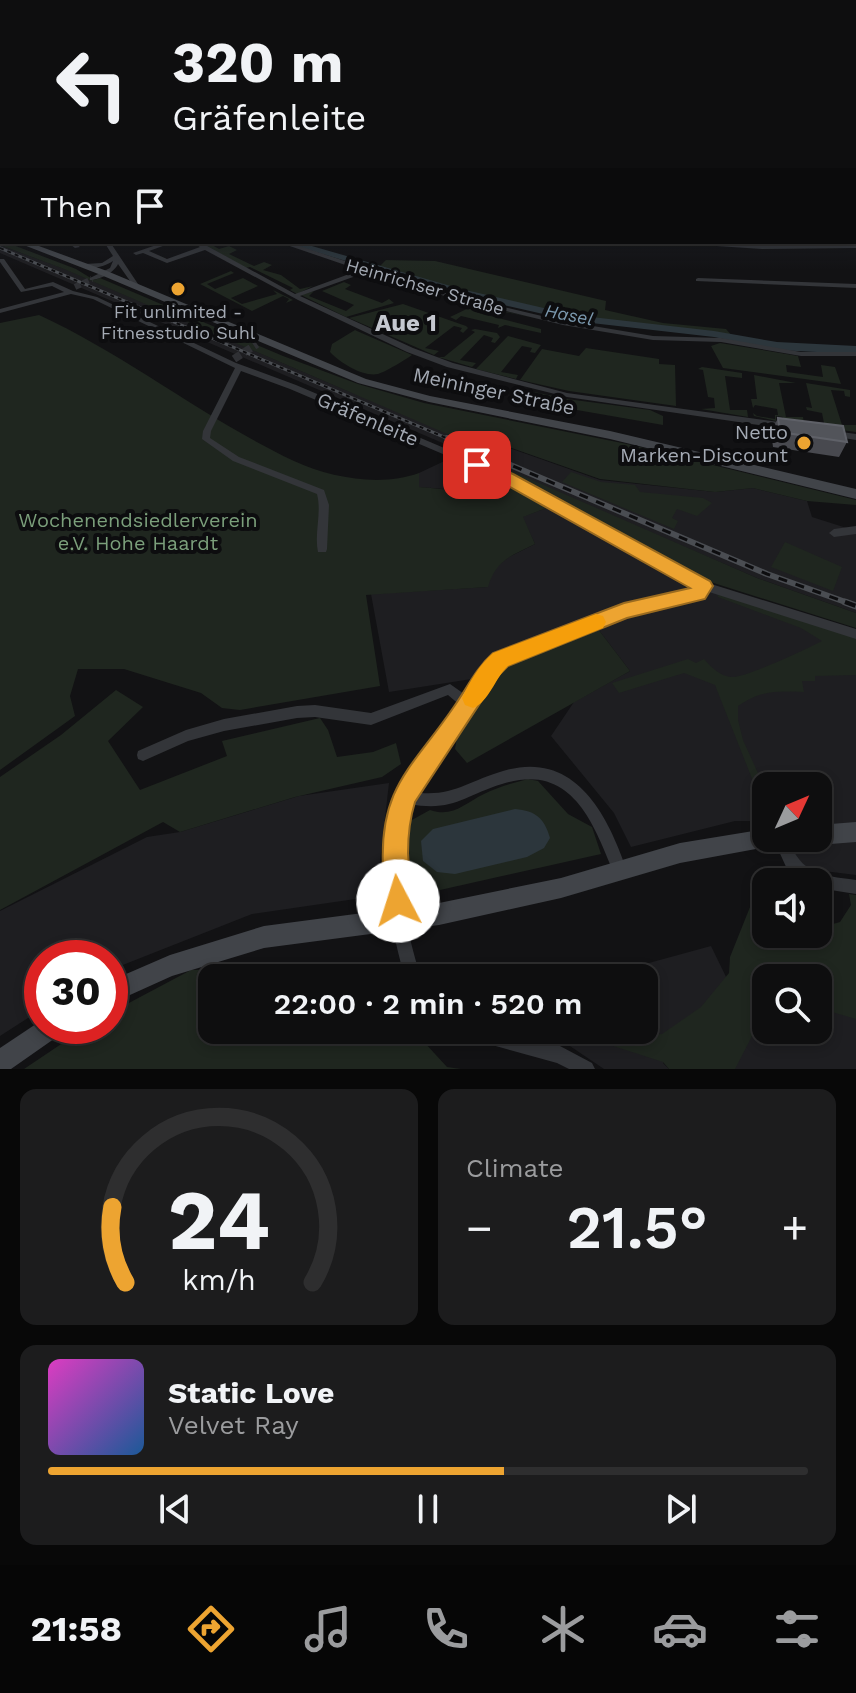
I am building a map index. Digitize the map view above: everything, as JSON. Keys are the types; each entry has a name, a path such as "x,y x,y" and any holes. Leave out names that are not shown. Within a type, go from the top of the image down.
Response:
{"main road":[{"name":"Meininger Straße","path":"25,244 104,273 258,342 396,391 610,435 856,494"},
{"path":"832,834 856,832"},
{"path":"128,985 170,966 264,937 439,914 524,896 680,853 752,841"},
{"path":"0,1062 26,1044"}],"street":[{"name":"Meininger Straße","path":"108,244 137,287"},
{"path":"165,244 140,252 167,261 204,248"},
{"path":"198,244 295,296 432,359 515,383 592,399 797,428"},
{"name":"Heinrichser Straße","path":"287,244 438,293 563,323 653,338 721,340 801,354 856,354"},
{"path":"716,244 856,246"},
{"path":"816,244 830,247"},
{"path":"85,266 103,265 116,258"},
{"path":"92,279 115,267 116,258"},
{"name":"Gräfenleite","path":"2,260 23,291 53,284 110,305 234,363 507,478 704,586 856,634"},
{"path":"295,296 366,270"},
{"path":"698,280 856,286"},
{"path":"0,311 71,290"},
{"path":"234,363 206,439 236,459 321,492 325,500 322,549"},
{"path":"822,432 856,437"},
{"path":"834,533 856,530"},
{"path":"410,964 400,918 395,849 397,817 418,772 469,705 490,669 501,660 624,611 698,594 704,586"},
{"path":"143,755 186,736 224,725 297,712 371,719 450,689 469,705"},
{"path":"404,797 448,801 519,772 549,774 572,786 584,797 606,832 620,871"},
{"path":"785,852 802,875 820,883 856,887"},
{"path":"519,1044 560,1055 586,1069"}],"shaded area":[{"path":"0,245 65,269 348,391 600,480 715,492 753,488 807,501 812,517 856,531 856,613 757,578 0,253"},
{"path":"453,457 512,483 504,487 457,490 418,487 419,473"},
{"path":"549,507 694,585 856,635 856,875 832,872 832,868 807,868 793,852 832,852 832,772 752,772 752,821 735,821 631,847 614,813 551,736 574,702 630,671 598,629 478,678 389,692 371,594 487,587 493,569 535,544 522,517"},
{"path":"389,783 376,896 252,914 128,963 128,940 24,940 24,1021 0,1036 0,911 147,837 180,832 299,796"},
{"path":"515,809 534,814 545,825 550,838 544,848 527,857 455,874 437,872 423,861 421,841 433,829"},
{"path":"711,946 729,983 663,1063 669,1069 604,1069 567,1044 658,1044 658,964 645,964"},
{"path":"832,1004 856,1011 856,1069 731,1069 752,1026 752,1044 832,1044"}],"green space":[{"path":"10,244 76,269 94,280 100,278 283,356 358,384 424,403 627,444 856,500 856,505 807,501 753,488 715,492 600,479 497,443 489,452 64,269 0,245"},
{"path":"204,244 219,249 229,246 237,250 229,254 254,266 264,262 272,265 263,270 281,275 300,289 313,286 297,294 290,290 293,288 250,267 246,268"},
{"path":"386,260 435,261 606,301 605,310 663,323 726,329 733,337 574,318 459,292 378,268"},
{"path":"231,271 234,273 207,284 215,289 243,278 258,286 231,298 242,304 277,294 273,290 293,300 286,303 289,299 283,296 252,311 200,284"},
{"path":"344,282 351,285 345,289 382,303 389,299 394,303 346,317 301,295 314,291 309,296 346,311 354,305 322,291"},
{"path":"403,304 468,328 463,333 460,331 462,328 454,326 425,348 439,351 434,355 349,318"},
{"path":"475,305 540,319 480,307 475,312 541,329 541,333 505,325 498,328 499,325 461,316 456,320 450,317"},
{"name":"Wochenendsiedlerverein e.V. Hohe Haardt","path":"39,315 104,349 229,426 308,467 340,476 373,480 419,473 419,487 454,490 479,491 512,483 549,507 523,517 535,544 500,565 488,587 366,595 380,686 240,710 222,708 201,693 124,669 78,669 70,696 75,716 0,770 0,323"},
{"path":"475,329 497,333 500,337 495,343 491,342 493,338 484,335 460,360 476,363 472,367 438,357 444,357"},
{"path":"355,330 412,355 378,374 353,369 330,352 332,344"},
{"path":"508,336 541,345 535,353 530,352 532,348 522,346 501,372 518,375 516,379 476,369"},
{"path":"720,343 798,356 801,367 786,365 787,372 823,377 821,365 835,367 841,384 723,368 711,346"},
{"path":"586,348 659,359 659,364 675,365 676,406 569,391 520,380 542,349 579,356"},
{"path":"698,369 742,373 742,378 725,376 730,410 747,410 748,417 701,409 715,408 714,398 708,397 703,370"},
{"path":"754,375 796,383 779,383 786,417 803,417 804,423 784,421 783,417 776,416 776,421 754,416 753,413 775,419 775,415 778,415 777,409 755,405 753,408 751,399 757,399"},
{"path":"806,383 850,390 850,397 845,396 844,391 831,390 842,425 856,425 856,432 813,426 824,423 822,413 807,410 806,407 812,408"},
{"path":"525,390 650,410 663,416 663,425 518,397"},
{"path":"491,462 757,578 856,613 856,628 698,578 481,464"},
{"path":"571,472 601,482 635,485 640,492 703,498 712,503 697,516 677,509 672,518 678,521 674,529 562,482"},
{"path":"785,542 842,567 833,591 771,567"},
{"path":"717,592 856,638 856,675 815,676 815,681 802,681 804,692 770,693 738,706 743,740 757,772 752,772 752,779 715,685 684,673 619,693 612,683 688,659 696,663 704,659 723,675 738,676 822,641 801,628 718,597"},
{"path":"598,629 630,671 467,763 455,749 457,737 496,670"},
{"path":"116,690 143,707 108,741 140,790 227,756 222,741 320,718 328,730 337,757 373,752 396,743 401,764 382,777 295,797 180,832 163,822 0,910 0,777 61,735"},
{"path":"528,779 538,781 568,814 592,827 601,854 440,890 423,887 409,855 407,829 410,821 430,810 452,811 489,792"},
{"path":"849,894 856,895 856,1019 832,1012 832,964 752,964 752,1036 735,1069 669,1069 663,1062 607,1044 658,1044 658,1034 701,1007 729,973 730,957 752,902 752,948 832,948 832,924 840,922 851,905"},
{"path":"191,970 198,970 198,1044 426,1044 447,1067 461,1069 24,1069 61,1044 128,1044 128,1003"}],"building":[{"path":"778,418 843,426 847,442 780,432"}],"waterway":[{"name":"Hasel","path":"295,244 459,292 574,318 714,334 777,346 856,350"}],"tunnel":[{"path":"75,287 92,279"},
{"path":"234,359 257,344"}],"railway":[{"path":"0,248 451,440"},
{"path":"447,438 767,574 851,604"},
{"path":"845,602 856,606"}],"slow traffic":[{"path":"473,698 490,669 501,660 596,622"}],"place":[{"name":"Fit unlimited - Fitnesstudio Suhl","path":"178,289"},
{"name":"Netto Marken-Discount","path":"804,443"}],"district":[{"name":"Aue 1","path":"406,323"}],"route":[{"path":"398,901 395,849 397,817 404,797 418,772 469,705 490,669 501,660 624,611 698,594 704,586 507,478 477,465"}]}
